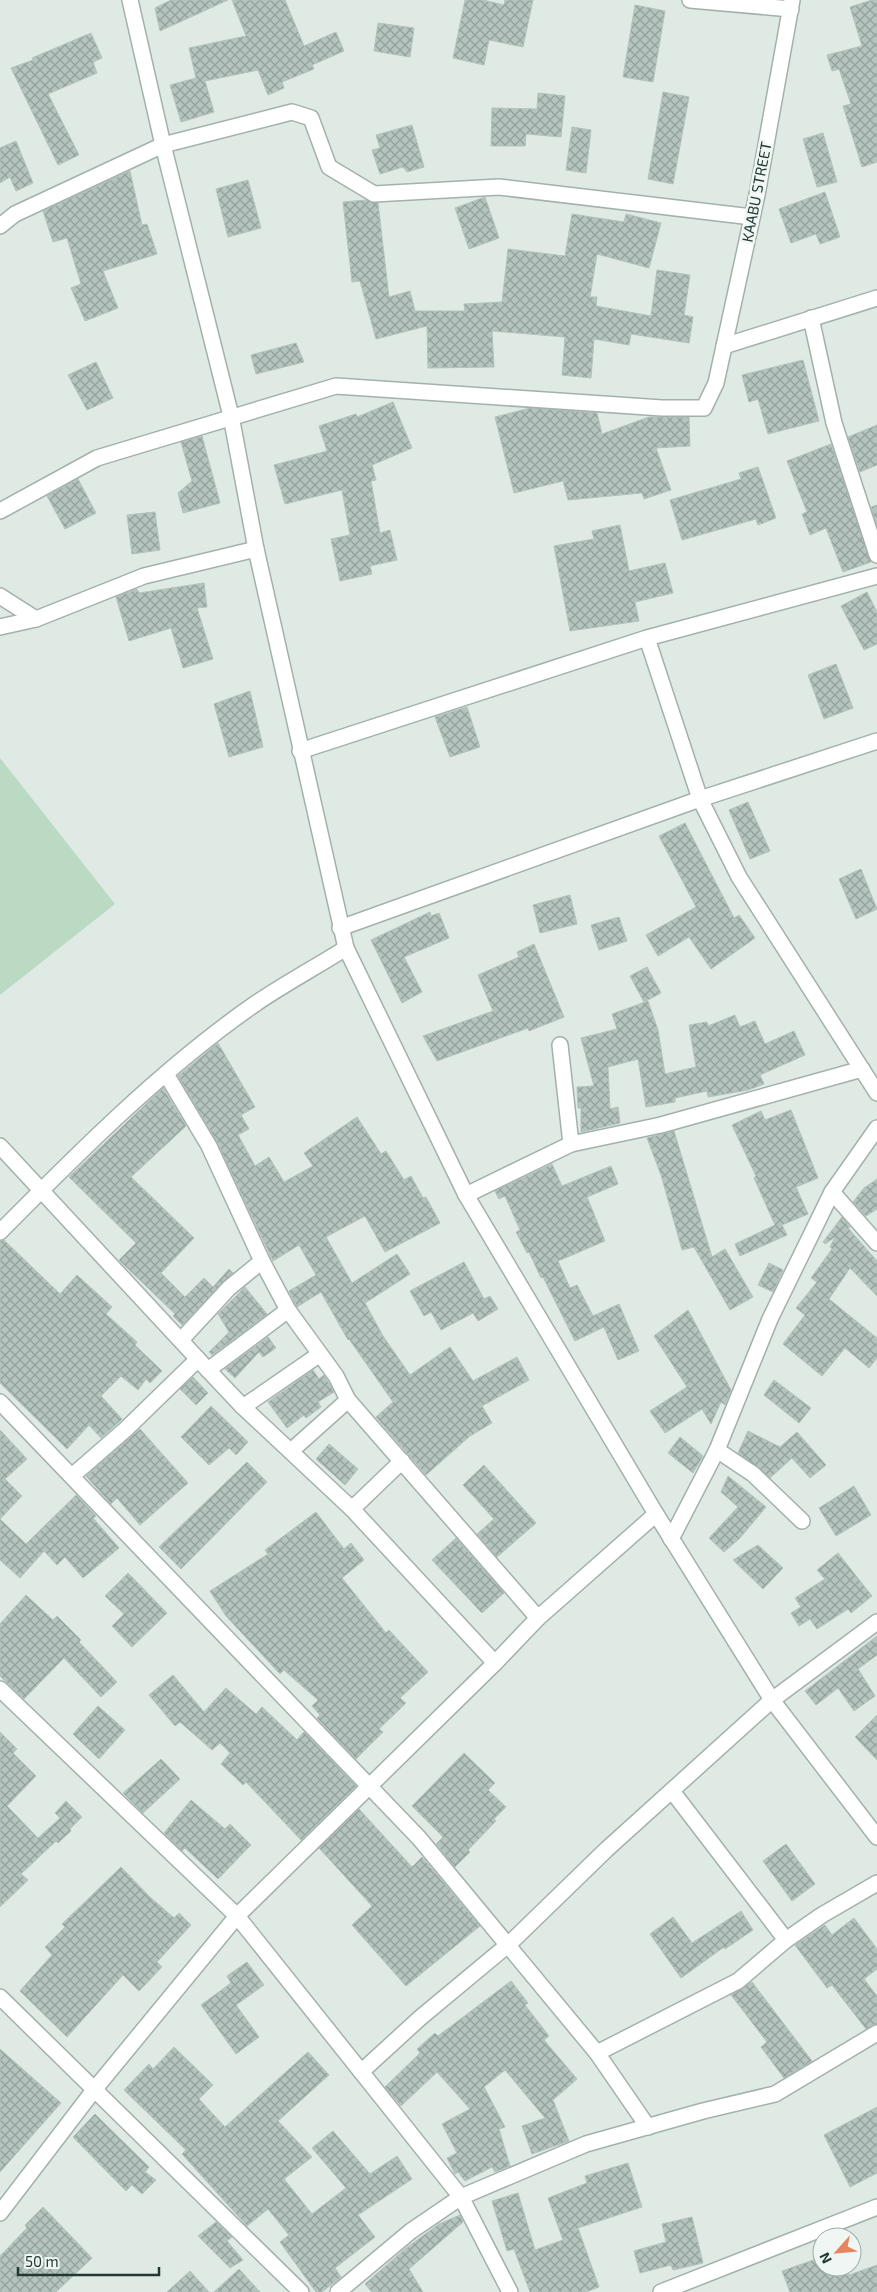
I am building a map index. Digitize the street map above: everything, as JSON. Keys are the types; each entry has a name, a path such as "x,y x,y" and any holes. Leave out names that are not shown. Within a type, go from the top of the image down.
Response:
{"street":[{"path":"130,0 163,145 231,416 256,549 300,751 346,948 466,1195 656,1514 772,1700 877,1838"},
{"path":"690,0 791,4"},
{"name":"KAABU STREET","path":"231,416 336,386 662,408 704,408 716,383 752,217 791,4"},
{"path":"0,226 15,214 163,145 292,112 311,118 329,167 374,194 499,187 752,217"},
{"path":"724,346 877,298"},
{"path":"811,318 834,423 877,555"},
{"path":"0,511 97,458 231,416"},
{"path":"0,628 36,619 144,576 256,549"},
{"path":"300,751 647,638 877,576"},
{"path":"0,596 36,619"},
{"path":"647,638 700,799 739,877 877,1093"},
{"path":"340,928 700,799 877,741"},
{"path":"0,1232 166,1074 256,1004 346,948"},
{"path":"560,1045 571,1144"},
{"path":"466,1195 571,1144 661,1124 862,1069"},
{"path":"166,1074 209,1146 262,1261 288,1310 336,1376 348,1400 538,1618"},
{"path":"671,1539 717,1450 770,1319 832,1192 877,1128"},
{"path":"0,1146 203,1365 243,1406 352,1509 495,1663"},
{"path":"832,1192 877,1242"},
{"path":"181,1340 229,1288 262,1261"},
{"path":"72,1476 203,1365 288,1310"},
{"path":"243,1406 320,1354"},
{"path":"291,1451 348,1400"},
{"path":"0,1402 419,1838 509,1944 597,2053 648,2127"},
{"path":"717,1450 753,1474 802,1520"},
{"path":"352,1509 402,1461"},
{"path":"0,2214 94,2090 237,1916 495,1663 538,1618 656,1514"},
{"path":"361,2072 420,2018 509,1944 607,1849 772,1700 877,1622"},
{"path":"0,1689 237,1916 461,2197 510,2292"},
{"path":"672,1791 786,1940"},
{"path":"597,2053 738,1981 786,1940 822,1915 877,1883"},
{"path":"0,1996 301,2292"},
{"path":"338,2292 411,2231 461,2197 586,2144 703,2111 775,2094 877,2033"},
{"path":"661,2292 877,2207"}],"green space":[{"path":"0,758 115,904 0,995"}],"building":[{"path":"171,0 228,0 160,31 155,8"},
{"path":"232,0 285,0 304,46 336,32 344,51 312,65 314,69 282,82 284,88 268,95 258,70 205,81 214,112 181,122 170,85 196,78 189,48 246,36"},
{"path":"465,0 483,0 504,5 505,0 533,0 523,47 489,40 484,65 453,58"},
{"path":"877,0 877,162 862,167 843,106 851,104 839,69 832,71 827,55 862,46 850,7"},
{"path":"635,5 665,11 653,82 623,77"},
{"path":"378,23 414,28 410,57 374,51"},
{"path":"91,33 102,58 93,62 97,73 48,94 79,155 58,165 11,68"},
{"path":"663,92 689,97 673,184 648,179"},
{"path":"538,93 565,96 561,137 526,134 525,146 491,146 492,108 537,109"},
{"path":"412,125 424,167 407,172 403,167 380,174 372,150 380,148 376,135"},
{"path":"572,127 591,130 586,173 566,170"},
{"path":"823,133 837,182 817,187 803,139"},
{"path":"16,141 33,183 16,191 10,177 0,183 0,148"},
{"path":"130,171 142,225 147,224 157,254 103,271 118,308 85,321 71,288 81,284 67,238 53,242 43,211"},
{"path":"248,180 261,228 228,237 216,189"},
{"path":"825,192 840,237 820,244 816,234 791,243 779,209"},
{"path":"485,197 499,238 469,249 455,208"},
{"path":"366,200 378,203 389,297 410,291 415,311 465,311 464,304 502,302 508,249 565,256 572,214 624,222 626,214 661,223 649,268 597,254 590,297 597,297 596,306 651,316 657,270 690,275 684,315 693,317 689,343 631,334 629,345 594,339 591,378 562,375 565,337 492,331 494,367 428,368 427,326 376,339 360,281 352,282 343,202"},
{"path":"296,343 304,362 256,374 251,355"},
{"path":"803,360 819,421 768,434 758,399 749,402 742,375"},
{"path":"96,362 113,398 87,410 68,375"},
{"path":"393,402 412,448 372,465 376,480 371,481 380,533 390,530 397,560 370,566 372,574 340,581 331,539 350,535 342,490 285,504 274,465 327,451 319,426 356,414 357,417"},
{"path":"530,408 597,413 602,434 649,417 689,417 690,446 656,448 671,490 644,499 642,493 568,500 563,481 514,493 495,417"},
{"path":"877,425 877,465 860,472 848,437"},
{"path":"202,436 220,503 183,513 178,493 192,481 181,442"},
{"path":"831,444 871,562 843,572 826,528 810,535 802,514 807,512 787,461"},
{"path":"758,467 776,518 758,525 756,519 682,540 670,500 741,479 739,473"},
{"path":"78,479 96,513 65,529 47,496"},
{"path":"877,505 877,525 871,507"},
{"path":"155,512 160,550 132,554 127,515"},
{"path":"620,525 629,571 665,563 673,593 635,602 639,621 570,631 554,546 594,539 592,531"},
{"path":"204,583 207,607 197,608 213,659 183,668 171,628 129,641 116,597 137,589 139,593"},
{"path":"867,592 877,612 877,644 864,650 841,606"},
{"path":"836,664 853,708 824,719 808,675"},
{"path":"250,691 263,747 229,757 214,704"},
{"path":"467,707 480,747 450,757 435,717"},
{"path":"748,802 770,851 750,859 729,810"},
{"path":"685,823 734,918 739,915 755,938 711,969 689,937 658,956 646,935 696,907 659,836"},
{"path":"861,869 877,909 856,919 839,879"},
{"path":"570,895 577,924 540,933 533,905"},
{"path":"430,912 431,916 439,913 449,938 404,957 422,992 402,1003 371,940"},
{"path":"619,917 627,941 599,950 591,925"},
{"path":"534,944 564,1017 529,1031 528,1028 437,1061 423,1036 493,1011 478,975 519,957 517,952"},
{"path":"647,967 661,993 644,1002 630,976"},
{"path":"648,1001 658,1030 665,1074 696,1067 689,1025 707,1022 708,1026 735,1015 740,1027 755,1021 765,1044 794,1031 805,1055 760,1075 764,1084 748,1090 708,1097 707,1091 675,1098 675,1102 646,1107 638,1059 608,1067 610,1109 618,1107 620,1123 581,1132 581,1108 578,1108 577,1087 594,1086 581,1038 617,1029 612,1014"},
{"path":"218,1043 255,1107 241,1115 249,1129 238,1135 255,1166 269,1157 284,1182 313,1166 304,1153 357,1117 381,1154 386,1151 404,1180 411,1176 423,1198 426,1197 440,1223 385,1252 365,1216 326,1237 352,1283 397,1254 410,1274 365,1303 383,1336 410,1375 450,1347 473,1381 517,1357 529,1380 482,1406 492,1423 470,1436 426,1475 376,1417 393,1402 348,1340 321,1292 297,1307 289,1291 316,1275 299,1245 273,1261 217,1142 178,1076"},
{"path":"163,1088 186,1126 131,1177 194,1238 161,1273 185,1297 204,1278 213,1287 229,1269 233,1273 182,1325 173,1316 175,1314 119,1260 136,1243 69,1177"},
{"path":"791,1110 818,1178 796,1187 808,1214 782,1225 787,1235 740,1256 735,1244 775,1225 754,1178 756,1176 732,1125 761,1111 765,1120"},
{"path":"674,1131 712,1257 725,1249 753,1297 730,1310 694,1247 682,1250 661,1175 647,1138"},
{"path":"552,1164 562,1186 611,1166 618,1184 587,1197 605,1241 558,1261 570,1288 577,1285 593,1316 619,1304 639,1351 618,1360 604,1327 575,1341 543,1277 541,1278 529,1252 527,1253 516,1232 520,1230 505,1196 499,1199 495,1191"},
{"path":"877,1179 877,1209 866,1216 853,1202 864,1188"},
{"path":"842,1217 850,1227 848,1228 877,1261 877,1296 850,1268 829,1299 877,1338 877,1358 869,1368 845,1348 822,1376 783,1344 805,1315 796,1308 817,1282 811,1278 832,1249 830,1247 835,1237 825,1244 823,1242"},
{"path":"4,1240 60,1294 77,1275 112,1307 106,1314 137,1342 135,1345 162,1371 150,1383 146,1379 138,1390 121,1376 101,1396 122,1419 101,1438 89,1425 67,1449 0,1383 0,1241"},
{"path":"464,1262 484,1299 490,1296 498,1309 478,1321 473,1313 441,1330 431,1312 424,1316 410,1291"},
{"path":"769,1263 783,1270 773,1292 758,1285"},
{"path":"245,1287 267,1314 212,1355 209,1352 229,1332 218,1314"},
{"path":"688,1310 731,1390 725,1405 721,1402 711,1424 702,1409 665,1433 650,1411 687,1387 654,1336"},
{"path":"268,1337 276,1348 263,1357 259,1352 235,1378 225,1369"},
{"path":"313,1370 319,1379 324,1375 334,1392 318,1402 321,1407 306,1418 304,1415 287,1428 268,1402"},
{"path":"193,1377 208,1393 196,1405 180,1389"},
{"path":"774,1380 811,1408 799,1423 764,1395"},
{"path":"211,1406 248,1442 236,1455 229,1448 209,1465 181,1437"},
{"path":"140,1429 188,1483 140,1525 117,1498 111,1504 86,1476"},
{"path":"0,1430 27,1459 5,1479 22,1496 0,1519"},
{"path":"748,1431 780,1447 797,1432 826,1465 810,1478 792,1458 770,1478 738,1453"},
{"path":"680,1437 703,1456 693,1473 668,1453"},
{"path":"329,1444 358,1469 345,1485 316,1459"},
{"path":"247,1462 267,1482 181,1569 159,1547"},
{"path":"484,1465 536,1523 497,1557 477,1534 494,1519 463,1485"},
{"path":"728,1476 766,1507 740,1538 724,1552 709,1538 738,1507 721,1492"},
{"path":"854,1486 871,1515 836,1536 819,1508"},
{"path":"76,1495 96,1516 93,1518 119,1548 83,1578 65,1557 57,1565 44,1551 20,1578 0,1560 0,1519 26,1544"},
{"path":"316,1512 344,1549 351,1543 364,1560 342,1578 386,1633 389,1630 428,1672 400,1698 406,1703 379,1729 383,1732 356,1759 317,1718 320,1715 312,1706 318,1700 284,1670 280,1674 226,1616 210,1591 268,1554 265,1550"},
{"path":"456,1538 504,1593 482,1613 432,1560"},
{"path":"758,1545 783,1568 763,1589 733,1560"},
{"path":"838,1553 872,1596 851,1613 848,1609 817,1629 810,1619 799,1626 791,1613 801,1607 795,1598 825,1579 817,1570"},
{"path":"128,1573 167,1613 132,1647 112,1626 124,1614 105,1596"},
{"path":"26,1595 53,1620 57,1616 81,1640 79,1642 117,1682 101,1697 64,1658 24,1699 0,1676 0,1624"},
{"path":"877,1636 877,1655 858,1669 875,1696 854,1711 838,1688 816,1705 805,1691"},
{"path":"173,1675 204,1712 226,1688 256,1714 262,1707 297,1740 304,1732 356,1786 301,1840 246,1782 243,1785 221,1764 230,1753 220,1743 212,1750 180,1722 175,1726 149,1695"},
{"path":"98,1706 125,1730 99,1759 73,1734"},
{"path":"877,1715 877,1760 855,1737"},
{"path":"0,1732 17,1749 13,1753 36,1776 7,1806 38,1838 60,1818 55,1813 66,1801 82,1817 70,1829 71,1831 58,1843 56,1841 21,1874 28,1880 0,1907"},
{"path":"464,1753 495,1783 488,1790 506,1807 494,1819 496,1821 468,1850 470,1852 455,1867 436,1844 443,1837 412,1806"},
{"path":"161,1759 180,1779 143,1813 123,1793"},
{"path":"191,1800 225,1829 230,1824 251,1845 218,1879 185,1848 182,1851 164,1833"},
{"path":"359,1809 412,1867 422,1857 480,1926 406,1986 352,1925 372,1906 319,1848"},
{"path":"786,1844 815,1884 792,1901 763,1861"},
{"path":"121,1867 150,1897 174,1918 179,1913 191,1925 157,1962 162,1967 139,1991 123,1975 67,2037 20,1991 52,1955 45,1947 65,1927 62,1924"},
{"path":"741,1911 753,1930 725,1949 724,1947 681,1978 650,1934 673,1917 692,1943"},
{"path":"854,1918 877,1949 877,1969 864,1979 877,1996 877,2024 866,2029 832,1985 827,1988 795,1945 825,1925 832,1935"},
{"path":"247,1962 264,1985 236,2005 259,2037 236,2054 201,2005 231,1983 227,1976"},
{"path":"511,1981 528,2003 525,2005 549,2036 544,2040 577,2079 553,2100 569,2141 532,2154 522,2126 545,2118 505,2070 484,2087 505,2127 499,2129 510,2166 495,2172 492,2167 465,2181 458,2172 455,2174 447,2158 457,2153 442,2124 470,2109 437,2072 401,2106 385,2087 420,2053 417,2049 435,2033 438,2036"},
{"path":"752,1982 812,2061 784,2078 761,2047 767,2042 731,1995"},
{"path":"174,2047 213,2085 199,2099 225,2127 308,2052 329,2075 278,2121 312,2157 284,2179 312,2214 346,2188 312,2148 333,2131 370,2174 397,2156 412,2179 358,2215 375,2237 335,2268 341,2277 322,2292 316,2292 280,2242 289,2235 268,2209 247,2226 182,2154 186,2150 124,2090 149,2064 153,2069"},
{"path":"0,2049 61,2103 0,2172"},
{"path":"877,2107 877,2173 850,2187 824,2135"},
{"path":"95,2114 149,2167 145,2172 156,2180 142,2194 132,2185 126,2191 73,2137"},
{"path":"628,2163 642,2207 578,2228 599,2287 586,2292 530,2292 514,2249 507,2251 492,2201 518,2193 535,2250 563,2240 548,2198 587,2183 585,2176"},
{"path":"43,2207 92,2258 56,2292 0,2292 0,2256 27,2228 25,2225"},
{"path":"460,2215 463,2222 409,2269 423,2292 372,2292 365,2284 405,2249 439,2224"},
{"path":"692,2217 703,2263 673,2270 671,2265 640,2273 634,2251 666,2242 662,2224"},
{"path":"216,2222 232,2237 227,2241 243,2260 230,2268 198,2236"},
{"path":"812,2260 812,2277 862,2277 862,2270 877,2265 877,2292 790,2292 782,2271"},
{"path":"239,2269 260,2292 214,2292"},
{"path":"190,2271 209,2292 167,2292"}]}
